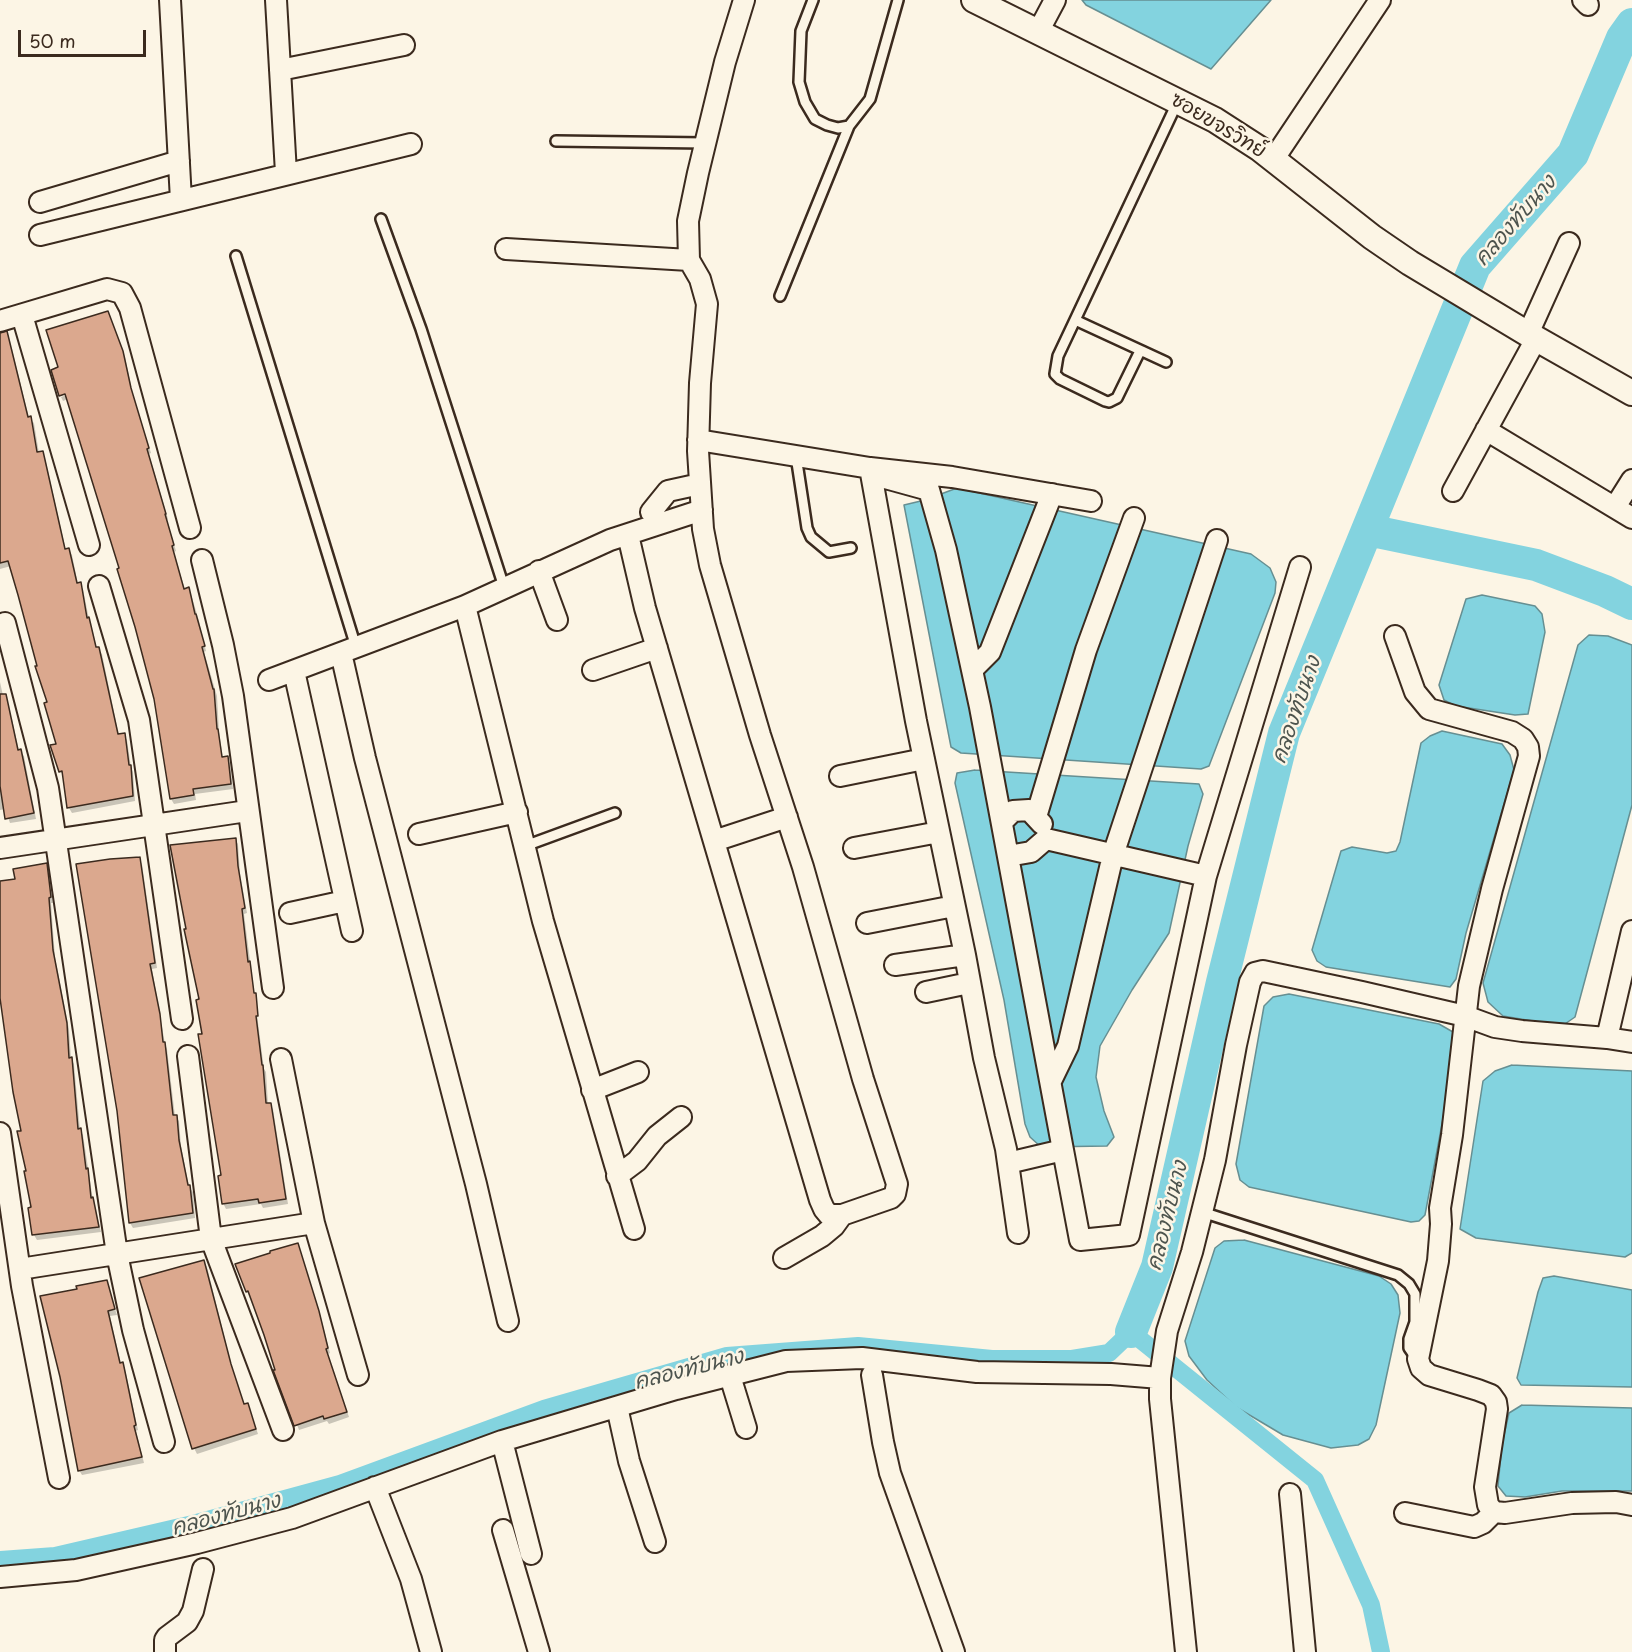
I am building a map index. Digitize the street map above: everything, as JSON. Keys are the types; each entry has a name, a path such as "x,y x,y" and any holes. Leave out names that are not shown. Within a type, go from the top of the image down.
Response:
{"street":[{"path":"170,0 181,200"},
{"path":"276,0 286,173"},
{"path":"628,535 645,608 820,1200 829,1215 842,1215 891,1198 895,1194 897,1184 863,1079 787,817 760,735 710,565 703,529 698,440 707,304 700,279 689,260 688,221 725,62 744,0"},
{"name":"ซอยขจรวิทย์","path":"974,0 1007,12 1038,32 1215,120 1273,160 1372,237 1443,284 1532,336"},
{"path":"1038,32 1055,0"},
{"path":"1273,160 1380,0"},
{"path":"280,70 404,45"},
{"path":"40,235 411,144"},
{"path":"40,202 179,161"},
{"path":"1453,491 1532,336 1569,243"},
{"path":"506,249 689,260"},
{"path":"0,321 107,289 122,293 130,308 190,528"},
{"path":"22,315 89,545"},
{"path":"1532,336 1631,391"},
{"path":"1486,430 1632,518"},
{"path":"698,440 871,471 929,490 946,550 972,670 1080,1240 1129,1235 1206,876 1300,567"},
{"path":"871,471 952,477 1091,501"},
{"path":"871,471 924,759 1008,1162 1018,1233"},
{"path":"1615,507 1632,480"},
{"path":"651,512 671,489 700,484"},
{"path":"972,670 990,652 1052,494"},
{"path":"269,680 465,606 610,540 702,510"},
{"path":"1036,817 1086,650 1134,518"},
{"path":"1051,1081 1068,1046 1113,855 1217,540"},
{"path":"202,560 233,696 273,988"},
{"path":"539,571 557,620"},
{"path":"99,586 139,720 182,1019"},
{"path":"465,606 543,921 634,1229"},
{"path":"5,623 48,788 117,1254 133,1330 164,1442"},
{"path":"1395,636 1415,692 1429,710 1512,732 1523,739 1528,747 1529,756 1491,889 1469,986 1452,1136 1440,1208 1438,1261 1418,1359 1421,1368 1429,1375 1491,1395 1496,1402 1497,1409 1485,1487 1488,1505 1494,1512 1505,1514 1572,1503 1616,1502 1632,1505"},
{"path":"593,670 657,648"},
{"path":"348,650 365,758 476,1184 508,1321"},
{"path":"294,671 352,931"},
{"path":"840,776 924,759"},
{"path":"1002,822 1013,811 1029,810 1043,825 1046,839"},
{"path":"0,848 247,811"},
{"path":"419,834 517,812"},
{"path":"714,840 787,817"},
{"path":"854,848 939,832"},
{"path":"1046,839 1206,876"},
{"path":"1008,856 1031,852 1046,839"},
{"path":"290,912 345,901"},
{"path":"867,923 954,906"},
{"path":"1607,1038 1621,994 1632,931"},
{"path":"895,965 965,955"},
{"path":"1186,1652 1160,1399 1160,1378 1167,1331 1192,1252 1215,1160 1250,982 1255,973 1263,970 1522,1031 1632,1042"},
{"path":"926,992 969,983"},
{"path":"188,1056 211,1239 282,1430"},
{"path":"281,1059 314,1223 358,1375"},
{"path":"592,1090 638,1072"},
{"path":"617,1176 637,1161 657,1136 681,1117"},
{"path":"0,1132 20,1269 60,1478"},
{"path":"1008,1162 1064,1150"},
{"path":"784,1258 822,1236 842,1215"},
{"path":"20,1269 314,1223"},
{"path":"0,1577 76,1570 197,1543 292,1518 502,1441 786,1361 862,1358 977,1372 1111,1374 1160,1378"},
{"path":"872,1375 890,1473 954,1652"},
{"path":"730,1376 746,1428"},
{"path":"617,1407 629,1461 655,1542"},
{"path":"502,1441 531,1554"},
{"path":"375,1487 411,1578 431,1652"},
{"path":"1290,1494 1305,1652"},
{"path":"1405,1513 1474,1527 1484,1523 1494,1512"},
{"path":"503,1530 539,1652"},
{"path":"165,1652 167,1637 187,1622 193,1611 202,1569"}],"lane":[{"path":"813,0 801,32 799,81 805,102 815,118 827,125 838,128 849,126"},
{"path":"780,296 849,126 870,99 898,0"},
{"path":"1140,351 1116,398 1109,402 1060,379 1055,374 1058,356 1178,100"},
{"path":"556,141 705,143"},
{"path":"381,219 421,328 504,587"},
{"path":"237,256 348,650"},
{"path":"1075,320 1166,362"},
{"path":"796,456 807,528 811,537 828,552 851,548"},
{"path":"525,846 615,813"},
{"path":"1202,1212 1398,1275 1409,1284 1415,1294 1415,1322 1409,1338 1409,1348 1418,1359"}],"water":[{"path":"1082,0 1271,0 1211,69 1086,5"},
{"path":"957,488 1251,554 1270,568 1276,582 1275,593 1209,766 1201,769 961,753 951,747 904,505"},
{"path":"1482,595 1535,606 1542,614 1545,632 1528,714 1515,715 1456,706 1444,700 1439,685 1466,599"},
{"path":"1589,635 1608,636 1632,645 1632,805 1575,1017 1562,1026 1503,1016 1488,1002 1483,983 1578,645"},
{"path":"1442,731 1502,744 1510,755 1514,770 1466,933 1456,979 1450,987 1326,967 1317,961 1312,950 1341,851 1352,847 1387,853 1396,851 1400,842 1421,743"},
{"path":"975,770 1199,784 1203,794 1188,846 1169,933 1132,990 1100,1046 1096,1077 1104,1111 1114,1137 1107,1146 1041,1147 1030,1137 1025,1124 1004,1000 955,783 957,773"},
{"path":"1289,994 1439,1024 1453,1032 1456,1049 1425,1215 1419,1221 1411,1222 1249,1187 1240,1180 1236,1164 1264,1006 1273,997"},
{"path":"1512,1065 1632,1071 1632,1253 1625,1257 1476,1238 1460,1229 1483,1081 1495,1071"},
{"path":"1244,1240 1379,1276 1391,1284 1398,1295 1400,1313 1376,1425 1369,1439 1358,1445 1331,1448 1283,1435 1236,1407 1207,1380 1189,1356 1185,1341 1215,1248 1224,1241"},
{"path":"1554,1276 1632,1290 1632,1387 1521,1385 1517,1378 1538,1292 1543,1278"},
{"path":"1522,1405 1632,1408 1632,1491 1562,1491 1525,1497 1506,1496 1498,1486 1502,1444 1509,1413"}],"building":[{"path":"108,311 123,351 184,589 189,587 205,646 202,647 214,689 222,757 228,756 231,784 193,789 194,795 170,799 154,699 117,569 119,568 65,394 59,396 51,370 58,367 46,330"},
{"path":"7,331 28,417 31,416 37,452 43,451 65,549 69,548 77,583 81,582 87,618 89,617 96,647 99,647 118,734 125,733 129,765 131,765 133,796 67,808 62,771 59,772 50,745 56,744 44,703 47,702 35,666 37,666 18,595 8,561 0,563 0,333"},
{"path":"0,694 6,694 18,750 21,749 34,813 5,819 0,786"},
{"path":"236,838 245,908 242,909 248,962 250,961 254,993 256,993 258,1016 256,1016 266,1103 271,1103 286,1199 259,1203 258,1199 222,1204 218,1176 221,1175 198,1034 202,1034 196,1000 199,999 170,845"},
{"path":"140,857 155,963 150,964 163,1042 165,1042 173,1115 177,1115 179,1140 188,1185 190,1185 193,1213 129,1223 117,1111 76,864"},
{"path":"47,863 53,950 67,1023 69,1058 72,1057 78,1129 81,1128 91,1198 93,1197 99,1227 32,1235 28,1208 31,1207 24,1171 26,1171 17,1131 21,1131 13,1092 0,998 0,881 15,879 13,869"},
{"path":"298,1243 319,1311 328,1348 326,1349 347,1412 324,1419 323,1416 294,1426 273,1370 275,1370 248,1291 246,1292 235,1264"},
{"path":"204,1260 231,1364 244,1404 248,1403 256,1429 192,1449 139,1278"},
{"path":"107,1280 115,1309 108,1311 120,1363 123,1362 142,1457 78,1471 60,1377 40,1296"}],"waterway":[{"name":"คลองทับนาง","path":"1131,1332 1157,1267 1222,982 1284,733 1475,266 1573,154 1622,38 1632,24"},
{"path":"1368,530 1536,565 1605,591 1632,604"},
{"name":"คลองทับนาง","path":"0,1560 55,1556 193,1524 340,1484 544,1409 727,1356 858,1346 992,1359 1072,1359 1109,1353 1131,1332 1315,1480 1371,1605 1381,1652"}]}
